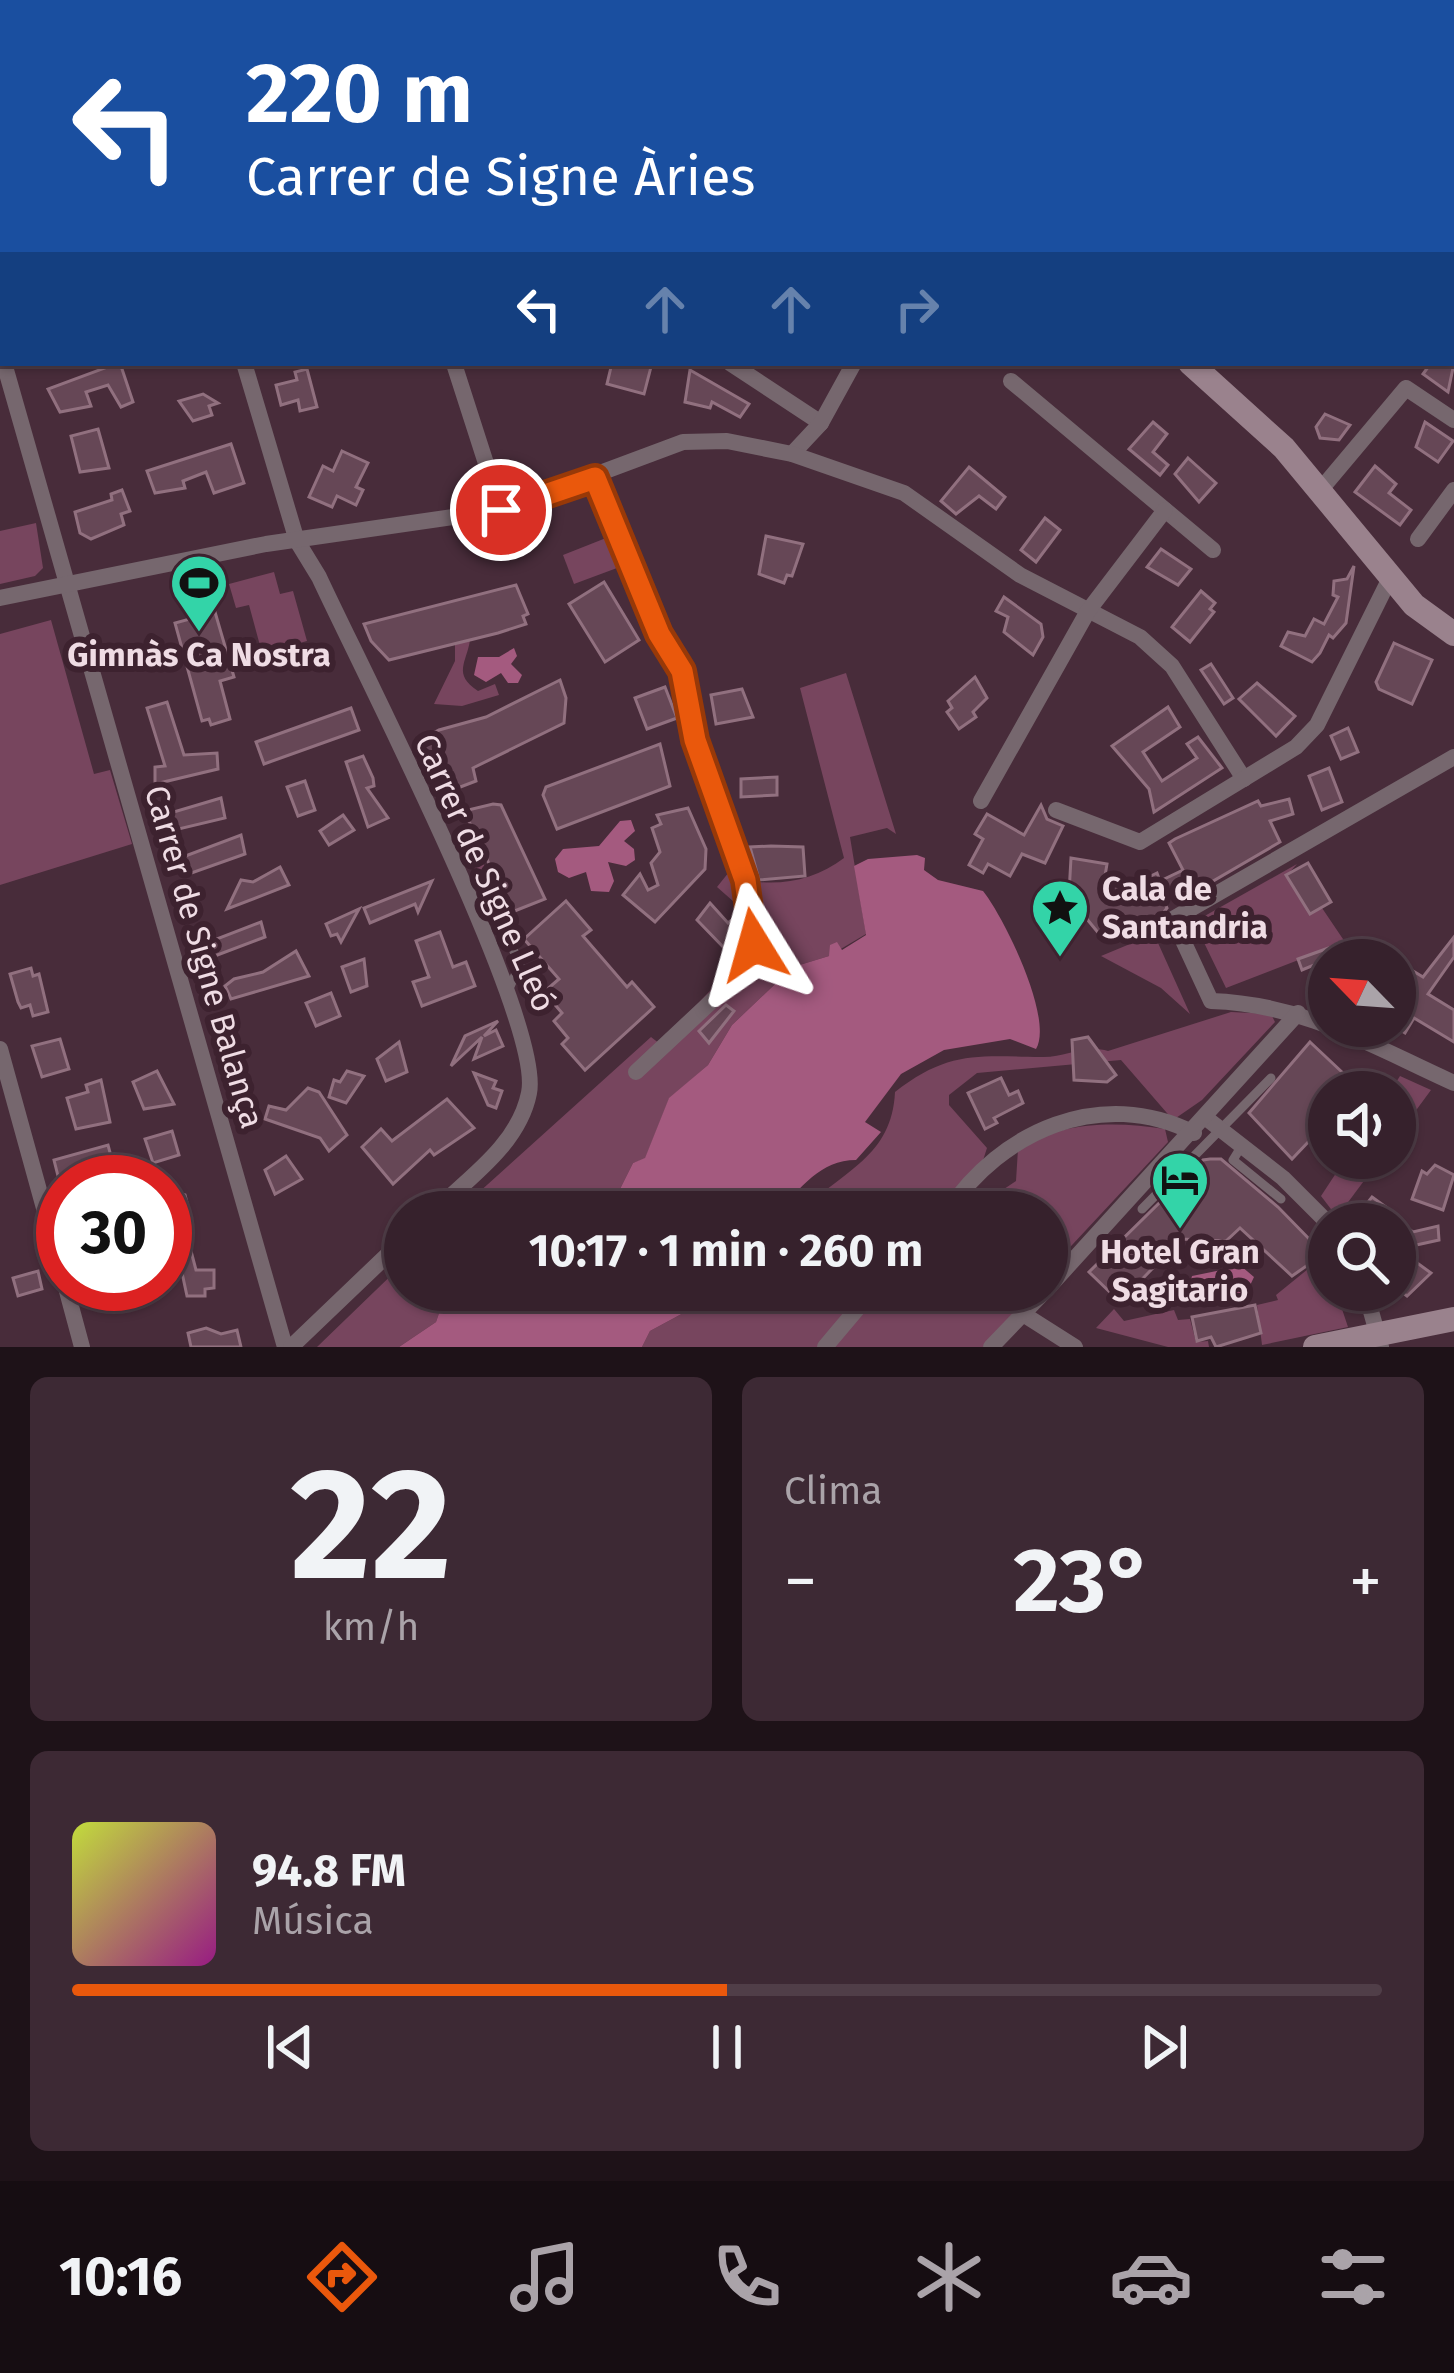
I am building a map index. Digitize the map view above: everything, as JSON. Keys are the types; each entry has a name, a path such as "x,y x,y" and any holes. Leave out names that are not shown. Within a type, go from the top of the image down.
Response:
{"main road":[{"path":"1193,366 1322,488 1414,605 1454,634"},
{"path":"1380,1344 1454,1318"},
{"path":"1315,1347 1380,1344 1454,1332"}],"street":[{"name":"Carrer de Signe Balança","path":"4,366 288,1347"},
{"name":"Carrer de Signe Lleó","path":"245,366 297,541 319,577 508,991 529,1056 524,1109 510,1138 455,1191"},
{"path":"734,366 820,423"},
{"path":"792,454 820,423 852,366"},
{"path":"454,368 501,510"},
{"path":"1011,381 1213,550"},
{"path":"1322,488 1406,388 1454,420"},
{"path":"0,598 297,541 501,510 683,442 728,441 792,454 904,494 1020,575 1140,638 1172,666 1244,778"},
{"path":"595,478 659,634 682,671 695,740 745,880 753,923 754,945 745,970 636,1072"},
{"path":"1418,539 1454,490"},
{"path":"980,801 1088,611 1165,510"},
{"path":"1056,810 1140,842 1296,747 1317,725 1390,578"},
{"path":"1454,757 1173,919 1211,1000 1270,1004 1298,1013 1454,1083"},
{"path":"961,1191 968,1180 1032,1131 1100,1117 1185,1128 1213,1124 1298,1013"},
{"path":"0,1049 36,1180"},
{"path":"1213,1124 1308,1203"},
{"path":"1068,1264 1185,1128"},
{"path":"288,1347 384,1258"},
{"path":"72,1311 82,1347"},
{"path":"825,1347 856,1311"},
{"path":"991,1347 1026,1311"},
{"path":"1370,1311 1380,1344"},
{"path":"1023,1314 1075,1347"}],"lane":[{"path":"1142,1209 1213,1124 1271,1078"},
{"path":"1241,1147 1233,1160 1281,1199"}],"shaded area":[{"path":"36,523 43,568 35,576 0,584 0,531"},
{"path":"606,538 617,568 574,584 563,555"},
{"path":"274,572 280,594 293,591 307,641 262,653 249,605 236,608 229,584"},
{"path":"51,620 94,774 110,770 132,844 0,885 0,634"},
{"path":"470,640 465,679 478,691 495,684 499,695 462,706 434,704 455,661 455,645"},
{"path":"514,648 517,656 511,664 522,675 518,683 508,683 501,673 486,682 474,675 478,657 499,657"},
{"path":"846,673 896,834 887,828 850,837 866,934 829,956 793,967 732,1025 708,1065 669,1099 645,1159 633,1163 619,1191 480,1191 651,1037 660,1044 734,965 747,928 734,902 717,887 729,872 754,873 758,882 781,882 814,875 844,858 800,688"},
{"path":"631,820 635,831 624,841 634,849 635,860 626,866 608,862 614,881 609,892 591,891 586,872 569,878 558,872 555,859 563,849 599,846 620,821"},
{"path":"466,825 503,908 493,909 457,830"},
{"path":"917,855 925,858 924,870 938,880 983,891 1014,945 1033,993 1040,1035 1036,1049 1010,1039 944,1050 901,1074 865,1122 881,1132 856,1160 822,1170 797,1191 619,1191 633,1163 645,1158 669,1098 708,1065 732,1025 793,967 829,956 830,945 837,942 842,950 866,935 854,866 868,859"},
{"path":"1297,864 1287,875 1310,913 1322,908 1343,939 1308,939 1308,956 1226,988 1194,922"},
{"path":"1154,934 1190,1014 1161,988 1101,956"},
{"path":"1231,1012 1271,1014 1275,1022 1202,1100 1173,1120 1121,1060 977,1073 949,1095 949,1105 987,1148 973,1191 825,1191 875,1147 892,1114 895,1092 931,1069 965,1058 1108,1051"},
{"path":"1416,1083 1431,1090 1416,1110"},
{"path":"1127,1125 1165,1129 1168,1142 1068,1249 1068,1191 1001,1191 1016,1181 1018,1149 1052,1133"},
{"path":"1332,1179 1365,1179 1347,1203 1326,1203 1321,1196"},
{"path":"1241,1266 1254,1277 1246,1294 1222,1290 1204,1302 1187,1296 1192,1276"},
{"path":"1308,1269 1308,1311 1343,1311 1348,1327 1262,1345 1257,1305 1278,1300 1276,1295"},
{"path":"384,1282 384,1311 440,1311 436,1322 399,1347 317,1347"},
{"path":"1114,1309 1124,1321 1174,1310 1178,1320 1190,1319 1196,1342 1208,1341 1209,1347 1168,1347 1096,1328"},
{"path":"440,1311 687,1311 650,1331 642,1347 399,1347 436,1322"},
{"path":"687,1311 1018,1311 983,1347 642,1347 650,1331"}],"building":[{"path":"121,366 133,402 121,407 108,385 86,392 91,406 60,412 48,389"},
{"path":"611,366 651,366 644,394 607,384"},
{"path":"1429,366 1453,366 1448,392 1423,374"},
{"path":"307,369 317,407 300,411 298,400 281,405 276,385 297,380 295,372"},
{"path":"690,370 749,404 740,417 712,402 710,408 685,402"},
{"path":"203,394 218,403 209,406 212,415 193,421 179,401"},
{"path":"1325,414 1350,425 1339,440 1320,438 1316,427"},
{"path":"1153,422 1167,434 1153,452 1168,465 1160,475 1129,449"},
{"path":"1425,422 1453,441 1438,462 1416,447"},
{"path":"98,429 109,468 80,472 71,436"},
{"path":"231,444 244,483 214,493 206,472 183,481 185,488 155,493 147,471"},
{"path":"342,451 368,463 356,487 363,490 356,505 337,496 332,507 309,497 323,466 333,471"},
{"path":"1188,458 1216,483 1199,502 1175,474"},
{"path":"1375,466 1396,484 1389,493 1411,510 1400,525 1355,492"},
{"path":"969,467 1005,497 996,509 979,496 956,514 941,501"},
{"path":"122,490 130,511 121,514 124,525 91,539 80,533 75,512 112,500 111,494"},
{"path":"1045,518 1060,530 1036,562 1021,550"},
{"path":"766,536 803,544 792,576 787,575 784,583 759,574"},
{"path":"1161,549 1191,569 1178,585 1147,567"},
{"path":"1354,566 1346,623 1333,638 1329,635 1312,662 1281,646 1288,632 1305,636 1314,619 1324,624 1338,597 1333,595 1334,581 1347,579"},
{"path":"604,582 639,640 605,662 569,604"},
{"path":"516,585 528,614 523,616 526,624 498,633 389,660 371,641 364,624"},
{"path":"1201,591 1215,603 1210,609 1214,612 1190,642 1172,627"},
{"path":"1004,597 1041,624 1043,637 1033,655 1004,632 1008,617 996,611"},
{"path":"215,612 234,677 220,681 230,719 211,725 209,719 202,721 175,623"},
{"path":"1394,643 1432,660 1412,704 1379,689 1376,682"},
{"path":"1211,664 1233,698 1224,704 1201,670"},
{"path":"975,677 987,698 973,712 976,717 959,729 947,712 952,708 948,701"},
{"path":"560,680 566,698 564,723 473,768 476,781 442,794 417,742 439,730 486,717"},
{"path":"1257,683 1295,716 1276,736 1239,699"},
{"path":"665,687 677,718 647,729 635,698"},
{"path":"742,689 753,717 716,724 711,695"},
{"path":"167,702 184,755 217,753 218,769 155,784 155,767 165,766 147,708"},
{"path":"1168,707 1180,727 1143,752 1162,781 1197,758 1187,744 1198,737 1222,768 1154,812 1149,789 1112,746"},
{"path":"351,708 359,730 264,764 256,742"},
{"path":"1348,728 1358,752 1341,759 1331,736"},
{"path":"660,744 670,786 557,829 543,795 546,787"},
{"path":"363,756 374,786 367,788 388,818 368,827 346,762"},
{"path":"1329,768 1342,802 1322,810 1309,776"},
{"path":"777,777 777,795 741,797 741,779"},
{"path":"305,781 315,810 298,816 287,787"},
{"path":"221,798 225,818 162,833 160,816"},
{"path":"1289,799 1293,814 1270,821 1280,842 1189,895 1183,882 1160,893 1167,908 1161,916 1130,931 1124,919 1100,935 1082,913 1068,911 1071,858 1107,864 1103,888 1123,877 1128,887 1157,873 1160,881 1183,870 1169,843 1175,839 1258,801 1261,806"},
{"path":"501,805 545,899 512,912 464,811"},
{"path":"1041,805 1047,819 1063,826 1045,863 1022,854 1010,876 988,864 983,873 969,865 983,839 975,834 987,814 1024,835"},
{"path":"688,808 706,849 705,869 655,922 623,895 640,874 648,890 658,885 651,863 660,852 652,828 661,824 657,815"},
{"path":"343,815 354,830 329,845 320,831"},
{"path":"241,835 245,854 183,876 180,858"},
{"path":"750,847 803,847 805,876 759,880"},
{"path":"1308,863 1331,902 1310,914 1286,875"},
{"path":"280,867 289,885 227,909 241,880 253,882"},
{"path":"432,881 418,912 415,904 370,923 364,908"},
{"path":"566,901 591,930 583,936 627,987 632,982 654,1007 585,1070 562,1044 568,1038 554,1021 562,1013 544,992 559,979 524,939"},
{"path":"710,903 728,923 734,918 740,925 741,943 730,954 697,920"},
{"path":"359,909 341,942 337,934 331,936 326,924"},
{"path":"261,922 265,937 199,962 195,949 201,945"},
{"path":"440,932 453,967 466,962 475,986 422,1006 413,982 429,977 416,941"},
{"path":"1454,937 1454,957 1428,994 1454,1010 1454,1042 1416,1019 1416,973 1423,977"},
{"path":"296,951 309,976 231,999 225,986 234,979 263,972"},
{"path":"1308,955 1308,968 1302,970 1298,959"},
{"path":"364,959 367,986 351,992 342,967"},
{"path":"31,968 33,976 39,974 48,1012 33,1016 30,1005 21,1008 10,974"},
{"path":"331,993 340,1016 316,1026 306,1003"},
{"path":"726,1005 734,1011 709,1043 699,1031"},
{"path":"498,1021 484,1036 496,1030 503,1046 474,1059 482,1037 451,1066 465,1036"},
{"path":"1088,1037 1116,1075 1107,1082 1074,1080 1072,1040"},
{"path":"60,1039 69,1069 42,1077 32,1046"},
{"path":"399,1042 407,1072 386,1081 377,1059"},
{"path":"1308,1044 1341,1071 1308,1071 1308,1142 1292,1159 1249,1113"},
{"path":"157,1071 174,1104 144,1109 133,1082"},
{"path":"347,1071 364,1076 346,1103 329,1097 334,1080 340,1082"},
{"path":"474,1073 496,1081 493,1088 502,1091 496,1108 488,1105"},
{"path":"1001,1078 1009,1095 1018,1091 1023,1103 994,1118 997,1123 985,1129 968,1093"},
{"path":"101,1080 110,1122 76,1129 67,1098 88,1092 86,1085"},
{"path":"308,1088 319,1092 347,1135 329,1151 320,1138 265,1119 269,1106 286,1110"},
{"path":"447,1099 474,1128 434,1155 430,1150 393,1184 362,1147 381,1129 392,1141"},
{"path":"172,1131 179,1155 150,1155 145,1139"},
{"path":"108,1145 111,1155 72,1155"},
{"path":"286,1156 302,1179 275,1194 265,1170"},
{"name":"Hotel Gran Sagitario","path":"1221,1159 1278,1207 1308,1238 1308,1265 1292,1276 1240,1228 1226,1241 1181,1239 1120,1302 1089,1272 1203,1160"},
{"path":"1435,1165 1454,1175 1443,1210 1412,1199 1422,1171 1427,1174"},
{"path":"1438,1226 1439,1240 1416,1245 1416,1231"},
{"path":"192,1255 196,1270 214,1270 214,1288 205,1289 205,1296 192,1296"},
{"path":"1416,1262 1431,1273 1416,1287"},
{"path":"36,1272 36,1291 18,1296 13,1278"},
{"path":"1255,1305 1261,1333 1216,1347 1211,1337 1197,1341 1192,1317"},
{"path":"206,1328 221,1334 237,1330 241,1347 191,1347 188,1333"}],"place":[{"name":"Gimnàs Ca Nostra","path":"199,634"},
{"name":"Cala de Santandria","path":"1060,959"},
{"name":"Hotel Gran Sagitario","path":"1180,1231"}],"route":[{"path":"501,510 595,478 659,634 682,671 695,740 745,880 754,945"}]}
